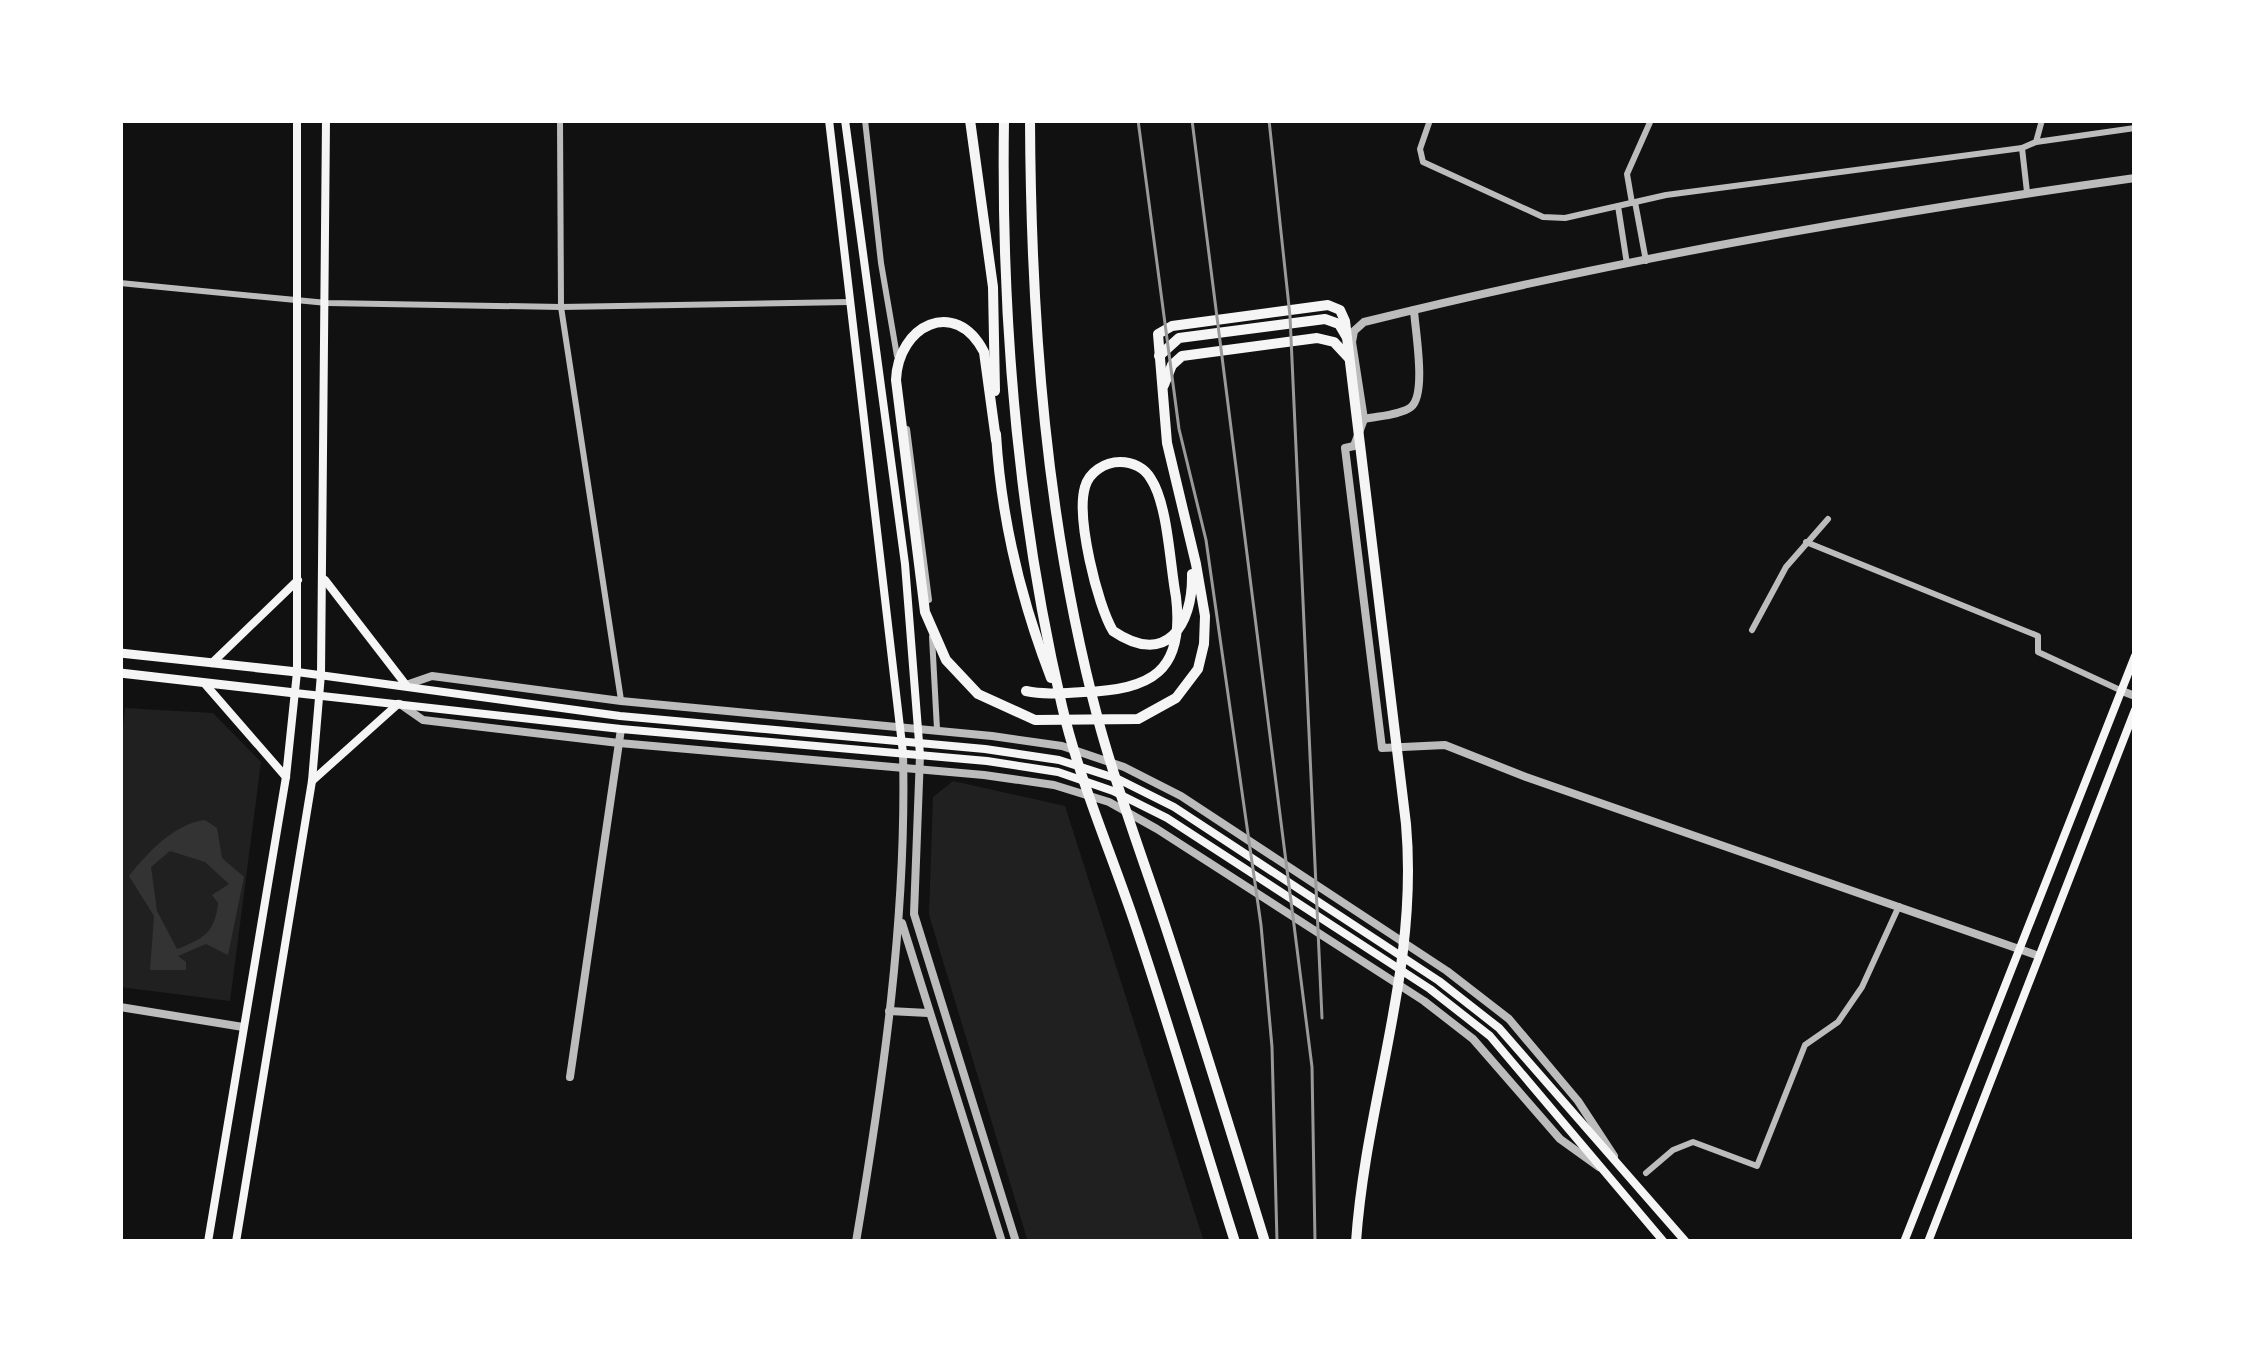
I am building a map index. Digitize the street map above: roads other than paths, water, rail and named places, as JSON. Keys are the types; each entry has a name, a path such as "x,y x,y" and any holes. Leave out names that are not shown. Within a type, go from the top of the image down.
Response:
{"highway":[{"path":"970,120 993,287 996,440"},
{"path":"1004,120 1004,285 1010,382 1023,495 1063,710"},
{"path":"1030,120 1039,386 1055,515 1074,613 1099,724 1265,1242"},
{"path":"1234,1242 1148,964 1063,710 1032,628 1011,545 983,352 978,340 956,324 922,327 897,362 896,380 926,613 946,660 978,694 1035,720 1075,722 1138,718 1176,698 1198,669 1204,644 1205,616 1168,443 1156,340 1162,330 1328,305 1340,310 1348,339 1406,824 1410,897 1406,953 1368,1146 1356,1242"},
{"path":"1162,392 1172,365 1182,356 1317,338 1334,342 1350,360"},
{"path":"1026,691 1114,692 1137,687 1162,671 1169,659 1178,616 1158,495 1139,467 1106,464 1090,476 1083,506 1101,607 1113,631 1135,643 1160,643 1183,626 1189,614 1192,567 1186,527"}],"main road":[{"path":"208,1242 286,777 297,672 297,120"},
{"path":"236,1242 312,781 320,695 326,120"},
{"path":"829,120 903,753"},
{"path":"845,120 905,564 920,754"},
{"path":"212,663 299,579"},
{"path":"324,579 406,685"},
{"path":"120,653 321,674 620,716 919,742 1059,760 1118,779 1174,807 1439,981 1499,1028 1686,1242"},
{"path":"1904,1242 2135,656"},
{"path":"120,674 621,729 920,754 1058,772 1114,791 1167,818 1430,988 1490,1036 1664,1242"},
{"path":"204,683 286,777"},
{"path":"312,781 399,703"},
{"path":"1928,1242 2135,710"}],"street":[{"path":"560,120 561,307 620,716"},
{"path":"865,120 926,570 937,729"},
{"path":"1430,120 1420,157 1448,175 1543,217 1565,218 1634,202 2135,128"},
{"path":"1646,260 1627,173 1651,120"},
{"path":"2036,142 2042,120"},
{"path":"2022,148 2027,193"},
{"path":"2039,956 1445,745 1382,748 1345,448 1354,446 1364,419 1352,342 1354,331 1364,322 1646,260 2135,178"},
{"path":"1618,206 1628,264"},
{"path":"120,283 327,304 561,307 850,302"},
{"path":"1364,419 1408,410 1415,403 1419,382 1414,310"},
{"path":"1752,630 1786,567 1828,519"},
{"path":"1806,542 2038,636 2038,652 2135,696"},
{"path":"406,685 432,676 621,701 937,729 1062,746 1124,767 1181,796 1447,971 1509,1019 1578,1101 1619,1162"},
{"path":"399,703 423,720 1054,785 1109,802 1424,1000 1473,1039 1560,1139 1607,1173"},
{"path":"570,1077 621,729"},
{"path":"856,1242 900,916 903,753"},
{"path":"920,754 914,914 1016,1242"},
{"path":"1646,1173 1673,1150 1693,1142 1757,1166 1805,1045 1838,1022 1862,987 1899,906"},
{"path":"900,916 914,914"},
{"path":"900,916 1003,1242"},
{"path":"120,1006 243,1027"},
{"path":"890,1011 928,1013"}],"railway":[{"path":"1138,120 1179,429 1206,540 1261,925 1272,1047 1277,1242"},
{"path":"1192,120 1312,1067 1315,1242"},
{"path":"1269,120 1290,316 1322,1018"}]}
